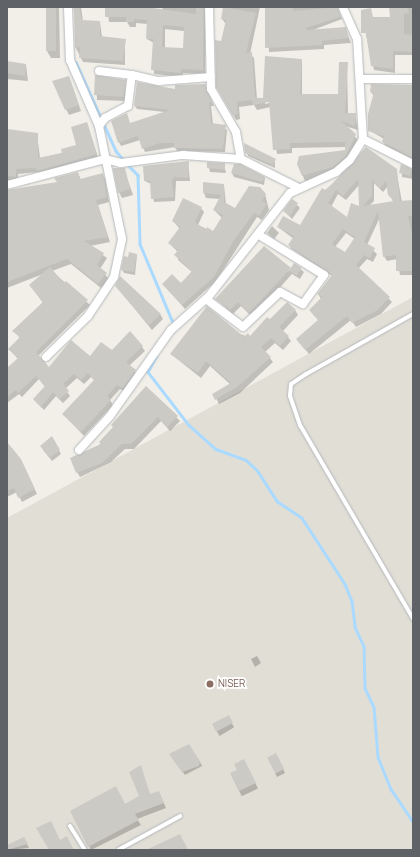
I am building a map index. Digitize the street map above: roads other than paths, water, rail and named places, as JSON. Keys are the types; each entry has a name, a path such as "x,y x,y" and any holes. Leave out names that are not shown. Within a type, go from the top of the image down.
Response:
{"street":[{"path":"46,357 88,316 114,276 122,240 106,159 102,123 70,60 68,7"},
{"path":"210,7 211,89 236,132 241,159"},
{"path":"79,450 110,416 174,327 206,299 259,235 279,205 297,188 336,172 350,160 363,139 357,39 343,7"},
{"path":"99,71 132,75 159,81 211,77"},
{"path":"102,123 128,106 132,75"},
{"path":"360,79 413,79"},
{"path":"363,139 413,164"},
{"path":"7,185 22,184 106,159 121,163 130,159 183,155 241,159 297,188"},
{"path":"206,299 243,327 280,292 303,304 324,275 259,235"}],"lane":[{"path":"413,314 306,374 291,384 290,396 300,425 413,618"},
{"path":"118,850 180,816"},
{"path":"70,826 85,850"}],"waterway":[{"path":"76,62 116,151 124,160"},
{"path":"127,164 138,175 140,244 174,325"},
{"path":"157,356 148,372 189,425 216,449 246,460 257,470 277,501 302,518 345,584 352,601 355,627 364,646 365,688 374,707 378,757 391,789 413,822"}],"place":[{"name":"NISER","path":"210,684"}]}
